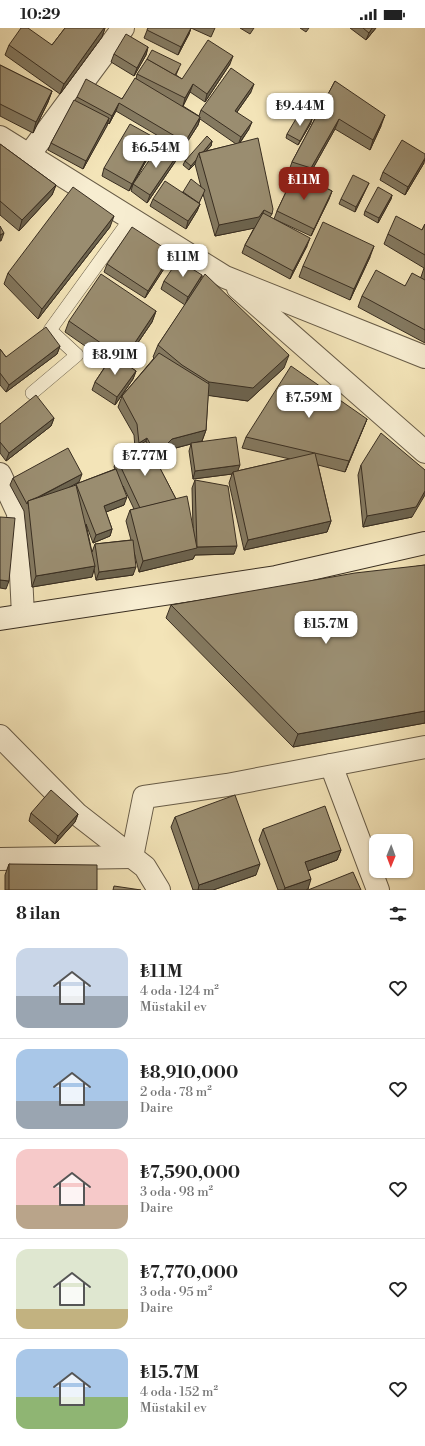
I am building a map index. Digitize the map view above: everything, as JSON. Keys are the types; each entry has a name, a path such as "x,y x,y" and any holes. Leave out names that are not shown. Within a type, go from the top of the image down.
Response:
{"street":[{"path":"29,155 123,28"},
{"path":"0,137 225,277 425,452"},
{"path":"225,277 425,357"},
{"path":"0,474 18,513 24,616"},
{"path":"0,619 276,576 425,543"},
{"path":"0,736 77,814 145,867 159,890"},
{"path":"132,857 144,797 227,785 425,747"},
{"path":"331,765 378,890"},
{"path":"0,859 132,857"}],"lane":[{"path":"32,392 76,355 50,330 131,218"}],"building":[{"path":"21,28 28,28 52,45 65,28 104,28 64,84 9,45"},
{"path":"148,28 191,28 181,47 147,30"},
{"path":"363,28 372,28 369,33"},
{"path":"126,34 148,47 137,68 114,54"},
{"path":"208,40 233,56 207,94 193,84 185,98 137,74 147,59 182,79"},
{"path":"152,50 181,64 175,75 147,59"},
{"path":"0,65 52,91 36,122 0,104"},
{"path":"231,68 254,84 235,111 252,122 241,137 201,110"},
{"path":"135,78 200,117 185,142 119,103 112,116 77,97 86,79 122,99"},
{"path":"335,81 385,115 373,140 339,119 311,168 292,162"},
{"path":"74,100 109,118 86,161 51,143"},
{"path":"300,112 312,119 300,141 287,134"},
{"path":"130,124 157,139 132,184 104,168"},
{"path":"207,136 212,141 203,152 199,153 191,166 185,161"},
{"path":"258,138 273,209 272,214 264,210 259,217 219,225 199,153"},
{"path":"402,140 425,154 425,158 408,187 383,172"},
{"path":"161,143 178,154 150,195 133,184"},
{"path":"0,144 56,185 22,220 0,201"},
{"path":"295,173 332,191 314,229 277,211"},
{"path":"353,175 369,183 356,207 341,199"},
{"path":"191,179 205,190 199,203 183,192"},
{"path":"165,181 200,204 188,221 153,199"},
{"path":"73,187 114,216 42,309 8,273"},
{"path":"378,187 392,195 379,218 365,211"},
{"path":"263,213 310,238 293,271 245,245"},
{"path":"396,216 422,230 425,224 425,255 388,234"},
{"path":"323,222 374,246 354,289 303,266"},
{"path":"0,226 4,233 0,235"},
{"path":"132,227 172,253 148,291 107,264"},
{"path":"178,260 202,275 188,297 164,281"},
{"path":"376,270 405,286 412,273 425,280 425,330 362,296"},
{"path":"101,274 156,311 124,359 69,321"},
{"path":"205,274 289,355 253,388 209,382 182,365 158,345"},
{"path":"46,327 60,346 9,385 0,373 0,349 6,357"},
{"path":"159,353 209,384 206,430 172,439 156,455 147,438 139,443 137,424 122,396"},
{"path":"113,355 136,371 117,397 95,382"},
{"path":"291,366 367,419 349,461 246,437"},
{"path":"36,395 54,418 9,453 0,442 0,424"},
{"path":"381,433 425,470 425,491 416,507 367,516 361,465"},
{"path":"236,437 240,465 195,471 191,443"},
{"path":"146,441 176,499 140,508 117,459"},
{"path":"68,448 82,474 28,501 27,504 13,478"},
{"path":"315,453 331,521 248,540 233,472"},
{"path":"116,469 127,497 104,506 112,529 96,535 76,484"},
{"path":"195,480 228,486 237,546 197,547"},
{"path":"76,485 95,566 36,576 28,501"},
{"path":"187,496 197,548 143,561 130,510"},
{"path":"0,517 15,518 9,581 0,580"},
{"path":"133,540 136,567 99,572 95,544"},
{"path":"425,565 425,711 298,734 171,605 355,573"},
{"path":"51,790 78,814 58,836 31,813"},
{"path":"235,795 260,864 199,885 175,817"},
{"path":"325,806 341,850 305,862 311,879 285,888 263,829"},
{"path":"9,864 97,865 97,890 9,890"},
{"path":"353,872 361,890 308,890"},
{"path":"114,886 141,890 113,890"}]}
